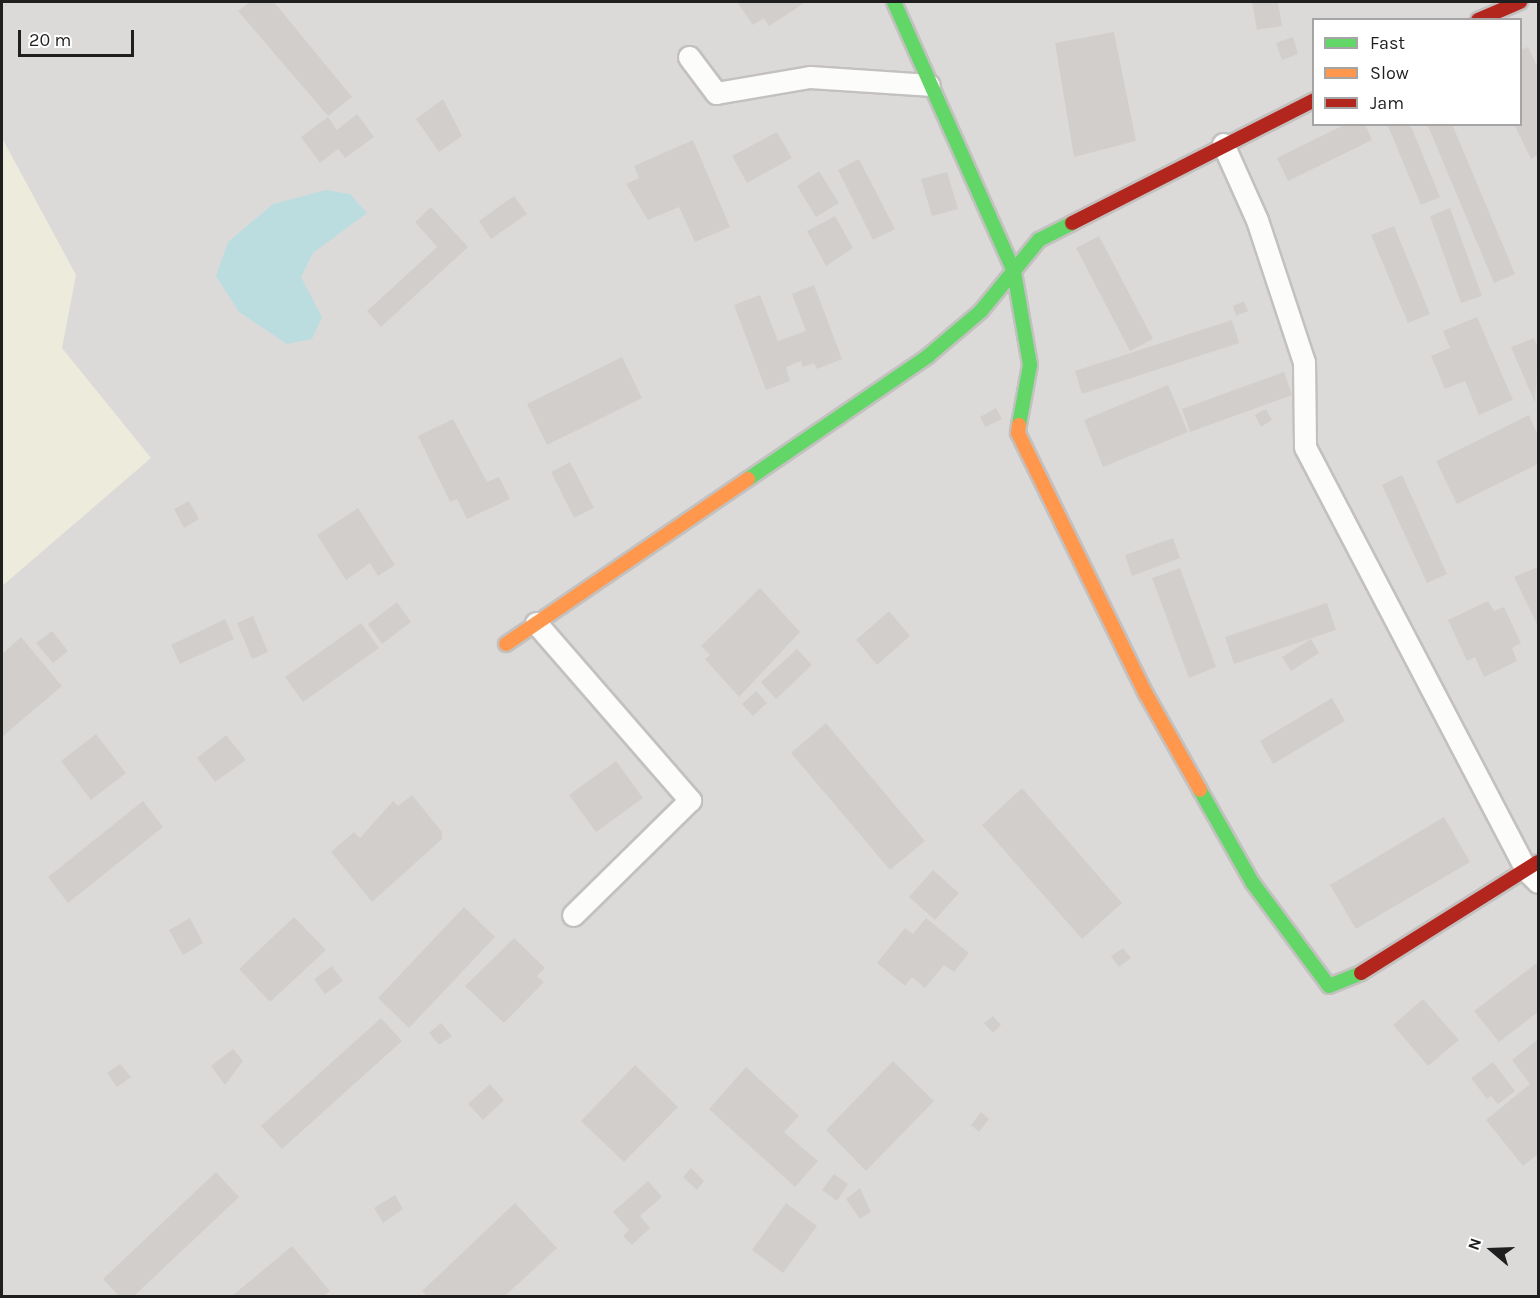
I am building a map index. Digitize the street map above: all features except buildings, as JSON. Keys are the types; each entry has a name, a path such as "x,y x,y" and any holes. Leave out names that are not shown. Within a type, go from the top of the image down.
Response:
{"street":[{"path":"894,2 929,86 1014,272 1029,365 1018,433 1146,694 1252,882 1329,986 1347,981 1534,872"},
{"path":"1483,18 1520,2"},
{"path":"506,644 928,356 981,311 1039,240 1222,144 1312,101"}],"lane":[{"path":"689,57 716,93 810,77 929,86"},
{"path":"1222,144 1257,220 1304,362 1305,447 1534,872"},
{"path":"536,623 690,800 573,915"}],"shaded area":[{"path":"2,2 1538,2 1538,1296 2,1296"},
{"path":"2,138 76,275 62,348 151,458 2,586"}],"water":[{"path":"326,190 350,194 367,213 313,253 301,277 322,317 312,339 287,344 239,312 216,276 228,242 273,204"}],"traffic: fast":[{"path":"894,2 1014,272 1030,365 1019,425"},
{"path":"748,479 928,356 981,311 1039,240 1072,223"},
{"path":"1200,790 1252,882 1329,986 1361,973"}],"traffic: slow":[{"path":"1019,425 1018,433 1146,694 1200,790"},
{"path":"506,644 748,479"}],"traffic: jam":[{"path":"1483,18 1520,2"},
{"path":"1072,223 1312,101"},
{"path":"1361,973 1538,862"}]}
